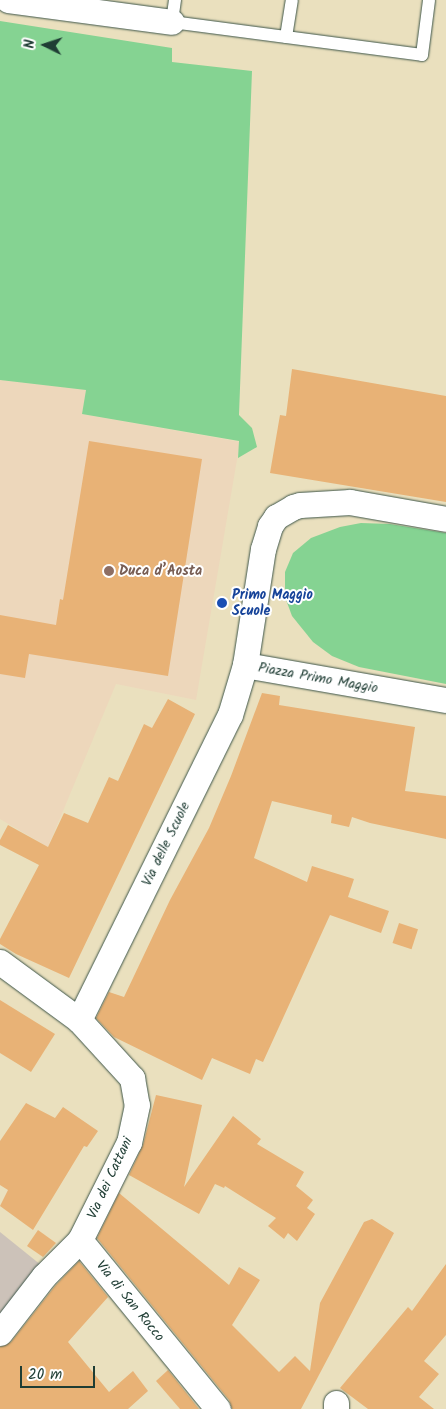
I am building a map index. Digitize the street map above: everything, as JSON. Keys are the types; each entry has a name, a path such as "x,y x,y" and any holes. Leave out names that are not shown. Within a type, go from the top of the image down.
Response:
{"street":[{"path":"8,0 174,11"},
{"name":"Piazza Primo Maggio","path":"446,519 350,502 300,505 282,513 270,526 263,549 245,665 446,700"},
{"name":"Via delle Scuole","path":"79,1020 230,715 245,665"},
{"name":"Via dei Cattani","path":"0,962 79,1020 132,1078 137,1105 129,1142 80,1240 44,1276 0,1333"},
{"name":"Via di San Rocco","path":"80,1240 218,1409"}],"lane":[{"path":"286,37 292,0"},
{"path":"174,11 286,37 422,55 429,0"}],"shaded area":[{"name":"Duca d’Aosta","path":"0,380 86,390 82,414 240,442 196,700 116,684 48,847 0,819"},
{"path":"0,1232 41,1265 0,1321"}],"green space":[{"path":"0,21 172,48 172,62 252,71 239,415 252,428 257,447 238,458 239,441 82,414 86,390 0,380"},
{"path":"361,523 390,524 446,533 446,684 359,667 332,656 313,642 292,616 285,597 285,572 293,553 311,538 340,527"}],"building":[{"path":"292,369 446,396 446,502 270,473 280,415 286,416"},
{"path":"89,441 202,459 168,676 29,654 25,678 0,674 0,615 56,625 60,599 63,600"},
{"path":"262,693 280,696 279,705 415,727 405,791 446,796 446,839 370,823 352,817 349,827 331,823 332,815 272,801 254,858 307,882 312,866 354,879 348,897 389,911 381,933 330,915 263,1062 256,1059 250,1074 212,1058 202,1080 114,1037 96,1018 109,992 124,997 170,900 209,828"},
{"path":"168,699 195,714 69,978 16,954 0,944 0,939 39,865 0,845 0,840 8,825 48,847 64,813 88,823 109,777 118,781 144,724 152,728"},
{"path":"399,923 418,929 412,949 393,943"},
{"path":"0,1000 55,1034 31,1072 0,1053"},
{"path":"156,1095 202,1105 184,1187 233,1116 261,1139 257,1144 304,1172 296,1186 313,1200 307,1208 315,1214 297,1241 288,1233 284,1239 268,1226 276,1218 225,1186 224,1188 215,1184 199,1214 129,1175 143,1145"},
{"path":"26,1103 55,1118 63,1107 98,1131 87,1147 84,1146 33,1230 0,1206 8,1190 0,1185 0,1141"},
{"path":"119,1193 229,1285 239,1267 260,1280 232,1325 279,1372 295,1356 310,1371 320,1303 364,1222 372,1219 394,1233 301,1409 232,1409 229,1400 97,1238"},
{"path":"38,1230 56,1243 43,1257 27,1246"},
{"path":"79,1261 108,1297 68,1342 109,1392 133,1371 148,1391 128,1409 0,1409 0,1347 11,1342 55,1286"},
{"path":"446,1264 446,1335 424,1361 439,1374 419,1397 434,1409 368,1409 340,1388 408,1307 412,1311"},
{"path":"168,1370 199,1409 180,1409 156,1381"}],"place":[{"name":"Duca d’Aosta","path":"109,571"},
{"name":"Primo Maggio Scuole","path":"222,603"}]}
